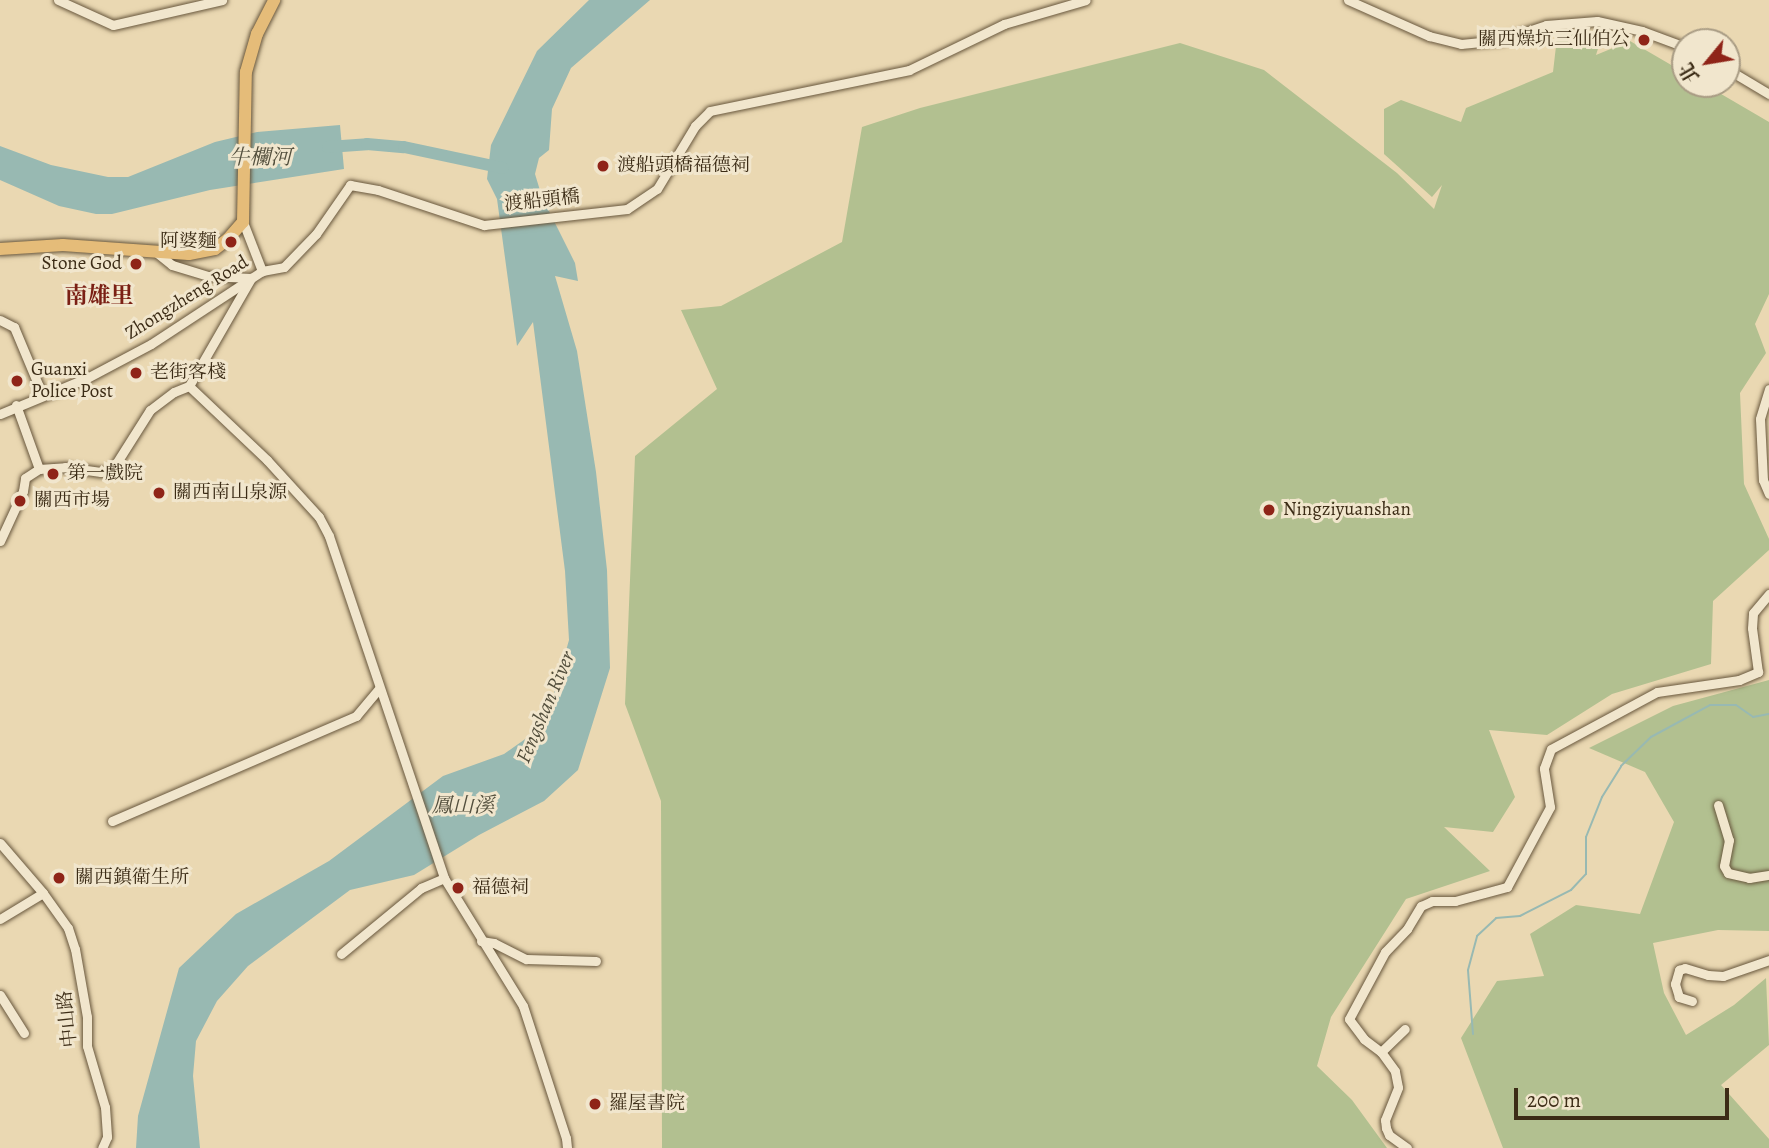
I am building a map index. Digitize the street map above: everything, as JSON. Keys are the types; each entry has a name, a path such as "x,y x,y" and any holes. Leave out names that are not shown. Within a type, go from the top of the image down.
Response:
{"main road":[{"path":"0,248 63,245 189,254 215,249 243,222 241,200 246,72 252,47 274,0"}],"street":[{"path":"58,0 113,25 222,0"},
{"name":"渡船頭橋","path":"484,225 626,209 657,189 695,126 710,111 909,69 1004,24 1086,0"},
{"path":"1348,0 1429,36 1456,43 1501,40 1546,25 1597,21 1642,31 1671,42"},
{"path":"1741,77 1769,94"},
{"name":"Zhongzheng Road","path":"0,414 87,377 151,344 262,271 284,267 316,233 350,185 378,190 484,225"},
{"path":"243,222 262,271"},
{"path":"0,541 23,491 25,478 39,469 51,466 101,472 112,470 150,410 174,392 189,386 251,278 208,276 172,265 154,251"},
{"path":"0,320 14,327 42,394"},
{"path":"189,386 267,460 319,517 329,536 444,878 523,1006 566,1138 566,1148"},
{"path":"1769,389 1760,419 1763,480 1769,495"},
{"path":"16,405 39,469"},
{"path":"1407,1148 1389,1135 1386,1128 1385,1120 1398,1087 1395,1071 1381,1052 1364,1039 1349,1019 1385,952 1407,929 1420,906 1432,901 1455,901 1507,887 1550,807 1544,768 1551,749 1657,692 1739,680 1759,672 1752,628 1753,613 1769,594"},
{"path":"111,821 356,716 379,689"},
{"path":"1718,805 1729,841 1724,866 1728,873 1749,878 1769,875"},
{"name":"中山路","path":"0,843 43,893 68,928 78,961 87,1017 87,1046 105,1107 107,1137 102,1148"},
{"path":"341,954 421,888 444,878"},
{"path":"0,919 43,893"},
{"path":"481,941 494,943 526,959 596,961"},
{"path":"1692,1001 1679,997 1675,984 1679,970 1685,968 1707,975 1723,976 1769,960"},
{"path":"0,995 24,1034"},
{"path":"1381,1052 1405,1030"}],"green space":[{"path":"1558,29 1603,33 1596,55 1630,41 1671,65 1671,98 1728,98 1769,122 1769,294 1755,324 1766,353 1740,393 1744,484 1769,539 1769,550 1713,601 1711,664 1612,694 1547,735 1489,730 1515,797 1493,832 1444,827 1490,871 1406,899 1331,1017 1317,1066 1352,1100 1387,1148 662,1148 661,801 625,704 635,456 717,389 681,310 721,306 842,242 862,127 920,108 1180,43 1264,70 1397,173 1434,209 1442,185 1432,197 1384,154 1384,109 1401,100 1461,122 1466,108 1553,72"},
{"path":"1769,680 1769,931 1718,930 1653,943 1664,993 1686,1035 1734,1005 1766,978 1769,1045 1721,1085 1769,1139 1769,1148 1503,1148 1461,1038 1497,981 1544,976 1530,934 1576,905 1640,914 1674,822 1645,772 1589,748 1673,706"}],"water":[{"name":"鳳山溪","path":"589,0 650,0 571,68 552,109 549,150 539,158 535,174 542,197 575,263 578,281 555,276 577,351 596,472 607,570 610,668 578,770 544,801 479,835 414,875 350,890 248,966 217,1001 196,1041 193,1076 200,1148 136,1148 138,1116 179,968 236,914 329,861 443,776 504,754 545,725 569,640 565,571 533,322 517,346 497,199 487,179 491,145 537,51"},
{"name":"牛欄河","path":"340,125 344,169 210,190 112,214 96,214 59,206 0,180 0,146 51,165 108,177 128,177 215,142 257,132"}],"waterway":[{"name":"牛欄河","path":"328,147 367,144 404,147 503,168"},
{"path":"1473,1034 1468,970 1477,936 1496,918 1520,916 1571,890 1586,874 1586,837 1602,797 1621,766 1651,737 1710,705 1736,705 1753,717 1769,714"}],"place":[{"name":"關西燥坑三仙伯公","path":"1644,40"},
{"name":"渡船頭橋福德祠","path":"603,166"},
{"name":"阿婆麵","path":"231,242"},
{"name":"Stone God","path":"136,264"},
{"name":"老街客棧","path":"136,373"},
{"name":"Guanxi Police Post","path":"17,381"},
{"name":"第一戲院","path":"53,474"},
{"name":"關西南山泉源","path":"159,493"},
{"name":"關西市場","path":"20,501"},
{"name":"Ningziyuanshan","path":"1269,510"},
{"name":"關西鎮衛生所","path":"59,878"},
{"name":"福德祠","path":"458,888"},
{"name":"羅屋書院","path":"595,1104"}],"district":[{"name":"南雄里","path":"99,296"}],"water label":[{"name":"Fengshan River","path":"545,707"}]}
